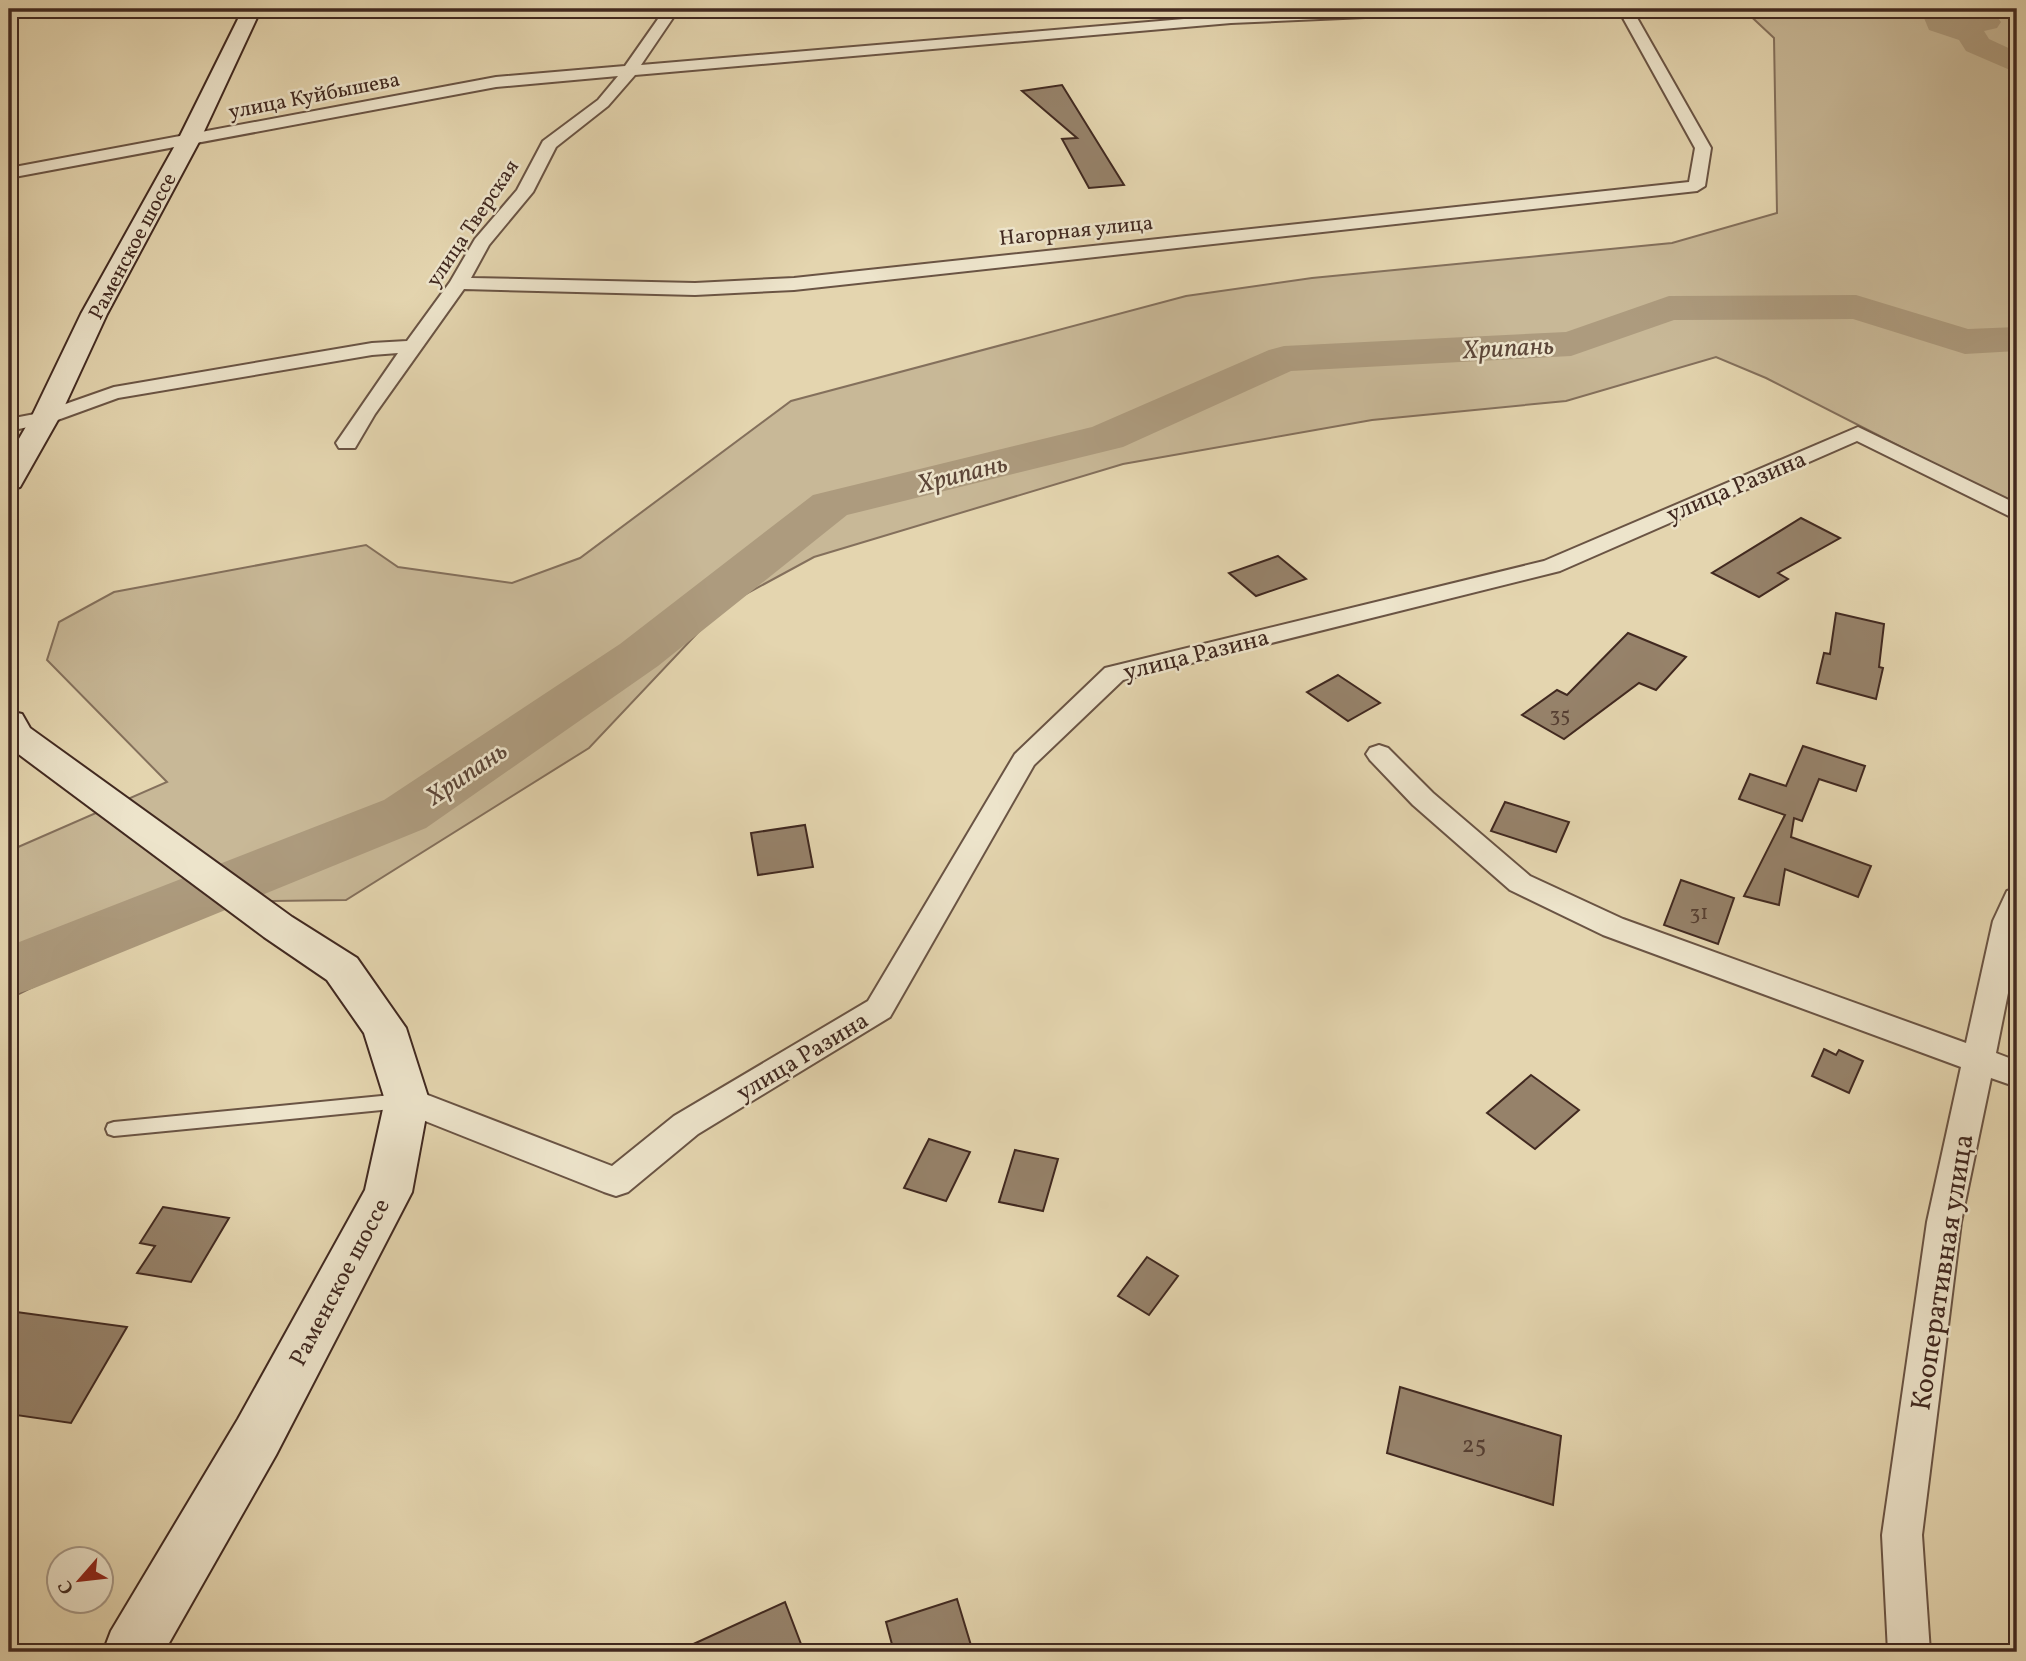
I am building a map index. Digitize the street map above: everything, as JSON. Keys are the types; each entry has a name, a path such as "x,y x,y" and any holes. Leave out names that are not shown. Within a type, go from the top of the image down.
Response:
{"main road":[{"name":"Раменское шоссе","path":"9,481 45,418 94,314 189,140 252,9"},
{"name":"Раменское шоссе","path":"9,722 16,735 148,834 342,969 384,1028 407,1100 388,1192 257,1437 132,1652"}],"street":[{"name":"улица Тверская","path":"347,443 365,413 459,283 481,243 525,192 549,144 603,103 629,72 672,9"},
{"name":"улица Куйбышева","path":"9,173 496,82 629,72 1231,14 1455,9"},
{"name":"Нагорная улица","path":"459,283 695,289 794,284 1697,186 1703,148 1625,9"},
{"path":"9,425 45,418 114,393 359,352 413,346"},
{"name":"улица Разина","path":"407,1100 616,1182 686,1125 880,1009 1024,760 1114,674 1552,566 1858,433 2013,511"},
{"path":"1379,754 1423,799 1520,883 1613,927 2017,1074"},
{"name":"Кооперативная улица","path":"1909,1652 1902,1535 1944,1222 2008,921 2017,898"}],"lane":[{"path":"114,1129 407,1100"}],"shaded area":[{"path":"1743,9 2017,9 2017,506 1766,378 1716,357 1566,401 1372,420 1123,464 814,557 722,607 589,748 346,900 204,902 9,999 9,851 167,782 47,660 59,622 114,592 366,545 398,567 512,583 580,558 791,401 1186,296 1312,278 1672,243 1777,213 1774,38"}],"building":[{"path":"1062,85 1124,185 1089,188 1062,139 1077,138 1022,91"},
{"path":"1801,518 1840,538 1778,573 1788,579 1759,597 1712,573"},
{"path":"1278,556 1306,579 1256,596 1229,573"},
{"path":"1836,613 1884,624 1879,667 1883,668 1876,699 1817,683 1824,653 1830,654"},
{"path":"1628,633 1686,657 1656,690 1639,683 1564,739 1522,715 1557,690 1567,695"},
{"path":"1338,675 1380,703 1348,721 1307,692"},
{"path":"1803,746 1865,766 1856,791 1819,779 1802,821 1794,818 1791,837 1871,866 1858,897 1785,869 1779,905 1744,896 1785,815 1739,799 1750,774 1786,786"},
{"path":"1505,802 1569,822 1556,852 1491,831"},
{"path":"805,825 813,867 758,875 751,833"},
{"path":"1681,880 1734,898 1718,944 1664,925"},
{"path":"1824,1049 1836,1055 1839,1050 1863,1061 1849,1093 1812,1076"},
{"path":"1531,1075 1579,1110 1535,1149 1487,1113"},
{"path":"929,1139 970,1152 946,1201 904,1188"},
{"path":"1015,1150 1058,1159 1043,1211 999,1202"},
{"path":"163,1207 229,1218 191,1282 137,1273 155,1246 140,1243"},
{"path":"1147,1257 1178,1276 1149,1315 1118,1296"},
{"path":"9,1311 127,1327 71,1423 9,1414"},
{"path":"1400,1387 1561,1436 1553,1505 1387,1453"},
{"path":"957,1599 973,1652 894,1652 886,1622"},
{"path":"785,1602 804,1652 676,1652"}],"waterway":[{"name":"Хрипань","path":"1976,9 1986,22 1966,24 1939,18 1940,24 1971,34 1977,45 2017,64"},
{"name":"Хрипань","path":"9,972 405,814 639,655 830,505 1107,437 1284,359 1571,344 1669,308 1856,307 1965,342 2017,339"}]}
